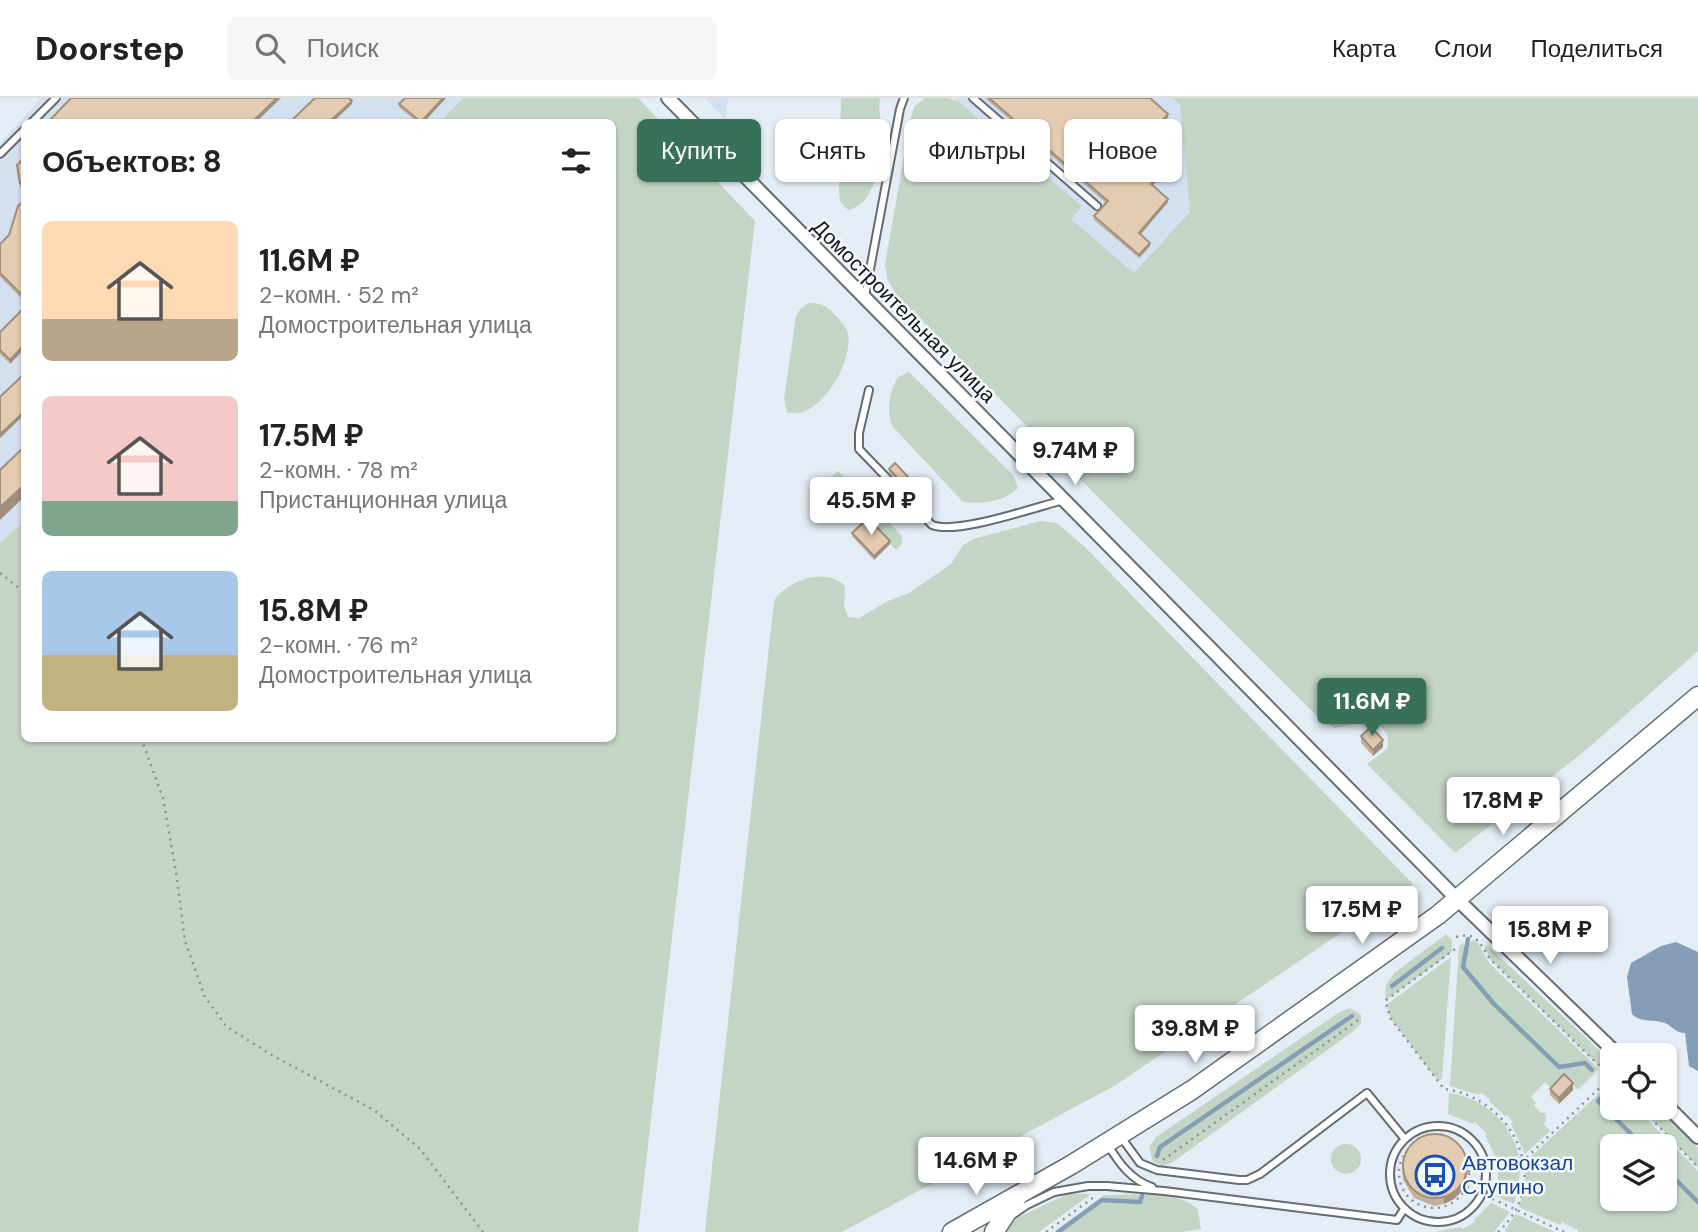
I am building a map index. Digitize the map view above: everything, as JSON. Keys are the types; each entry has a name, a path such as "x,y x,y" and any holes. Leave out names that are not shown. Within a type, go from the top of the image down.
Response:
{"main road":[{"path":"952,1232 1114,1140 1192,1090 1458,900 1698,696"},
{"path":"994,1232 1018,1196"}],"street":[{"name":"Домостроительная улица","path":"668,98 1458,900 1606,1043"},
{"path":"1677,1115 1698,1137"}],"lane":[{"path":"35,119 56,98"},
{"path":"865,298 904,98"},
{"path":"973,98 1097,206"},
{"path":"0,154 21,133"},
{"path":"869,390 859,433 859,449 928,522 942,528 961,526 1065,500"},
{"path":"1114,1140 1140,1163 1152,1169 1240,1180 1254,1178 1367,1093 1404,1138"},
{"path":"1433,1125 1448,1126 1462,1132 1482,1153 1485,1164 1486,1181 1482,1194 1462,1216 1448,1221 1432,1222 1417,1218 1404,1209 1394,1196 1389,1174 1395,1151 1404,1138 1418,1129 1433,1125"},
{"path":"1114,1140 1124,1169 1144,1184 1164,1191"},
{"path":"994,1232 1027,1205 1054,1192 1088,1186 1164,1191 1397,1220 1404,1209"}],"path":[{"path":"874,527 905,499"},
{"path":"0,573 21,590"},
{"path":"142,742 163,798 185,941 205,997 226,1026 268,1053 374,1110 402,1133 420,1149 483,1232"},
{"path":"1456,937 1469,935 1482,942 1490,959 1600,1066"},
{"path":"1455,949 1385,1001 1389,1013 1444,1089 1468,1094 1497,1112 1511,1129 1522,1159 1523,1179 1515,1210 1498,1232"},
{"path":"1152,1169 1361,1018"},
{"path":"1469,1166 1527,1157 1600,1087"},
{"path":"1653,1120 1698,1167"},
{"path":"1440,1138 1458,1147 1469,1166 1467,1187 1449,1206 1428,1208 1408,1198 1402,1189 1403,1156 1419,1141 1440,1138"},
{"path":"1467,1187 1564,1232"},
{"path":"1046,1232 1098,1194"}],"shaded area":[{"path":"41,98 463,98 443,119 22,119"},
{"path":"704,98 728,98 725,119"},
{"path":"954,98 1172,98 1180,105 1181,119 1064,119 1064,182 1182,182 1182,126 1190,212 1134,274 1071,219 1082,206 1050,179 1050,119 979,119"},
{"path":"21,120 21,524 0,543 0,144"},
{"path":"1676,942 1698,952 1698,1071 1689,1066 1685,1033 1665,1023 1639,1019 1632,1014 1627,977 1631,963 1661,946"}],"green space":[{"path":"463,98 638,98 658,119 637,119 637,182 718,182 755,221 638,1232 0,1232 0,543 21,524 21,742 616,742 616,119 443,119"},
{"path":"841,98 880,98 880,119 841,119"},
{"path":"925,98 947,98 958,101 979,119 911,119 915,106"},
{"path":"1172,98 1698,98 1698,651 1586,750 1455,853 1367,764 1387,749 1387,737 1382,728 1371,721 1365,721 1335,728 1321,720 896,295 887,278 885,264 904,157 904,182 1050,182 1050,179 1082,206 1071,219 1134,273 1190,212 1180,105"},
{"path":"839,182 874,182 865,200 848,210 840,201"},
{"path":"809,303 828,308 845,327 849,341 847,355 834,384 824,397 800,413 787,412 784,399 796,316 801,308"},
{"path":"909,372 1013,475 1018,488 1013,493 992,501 963,502 893,427 889,408 893,388 898,377"},
{"path":"838,471 882,516 872,525 828,480"},
{"path":"886,519 902,536 902,544 896,550 876,529"},
{"path":"1040,521 1057,523 1085,547 1413,884 1116,1085 842,1232 705,1232 774,601 787,587 797,582 807,578 828,577 845,586 844,605 848,617 859,618 888,601 909,593 951,564 963,545 973,539"},
{"path":"1446,934 1452,940 1452,952 1385,1001 1386,985 1394,973"},
{"path":"1473,940 1478,943 1489,963 1599,1069 1578,1090 1566,1079 1554,1091 1545,1082 1531,1097 1541,1113 1545,1113 1544,1124 1550,1131 1525,1154 1511,1124 1513,1122 1489,1101 1490,1099 1481,1093 1479,1095 1450,1086 1459,946 1462,943 1465,947"},
{"path":"1487,945 1600,1051 1600,1067 1490,959 1484,947"},
{"path":"1451,957 1442,1078 1438,1081 1391,1019 1386,1005"},
{"path":"1350,1008 1361,1015 1361,1023 1355,1030 1173,1162 1163,1166 1153,1162 1149,1147 1156,1137 1338,1013"},
{"path":"1449,1093 1473,1100 1494,1114 1509,1133 1519,1156 1497,1160 1485,1135 1487,1134 1475,1122 1473,1124 1448,1114"},
{"path":"1600,1093 1600,1120 1648,1120 1662,1134 1600,1134 1600,1211 1677,1211 1677,1150 1698,1171 1698,1232 1578,1232 1562,1222 1560,1225 1519,1207 1525,1188 1526,1161"},
{"path":"1653,1120 1670,1120 1698,1148 1698,1167 1677,1145 1677,1134 1666,1134"},
{"path":"1346,1144 1357,1148 1361,1159 1357,1170 1346,1174 1335,1170 1331,1159 1335,1148"},
{"path":"1520,1162 1519,1187 1514,1204 1495,1196 1498,1165"},
{"path":"1067,1194 1091,1194 1039,1232 1001,1232 1019,1217"},
{"path":"1141,1194 1180,1199 1198,1210 1201,1229 1182,1232 1054,1232 1104,1195"},
{"path":"1491,1203 1510,1212 1494,1232 1434,1232 1460,1227 1462,1229 1475,1222"},
{"path":"1516,1214 1555,1232 1506,1232"}],"building":[{"path":"71,98 277,98 255,119 51,119"},
{"path":"315,98 349,98 352,101 332,119 293,119"},
{"path":"405,98 443,98 424,119 417,119 399,104"},
{"path":"989,98 1150,98 1168,114 1163,119 1064,119 1064,163 1050,151 1050,119 1013,119"},
{"path":"21,161 21,184 20,183 17,165"},
{"path":"1086,182 1153,182 1151,184 1168,199 1139,233 1150,243 1139,255 1094,216 1108,201"},
{"path":"21,203 21,294 0,273 0,244 9,235"},
{"path":"21,311 21,348 10,360 0,350 0,332"},
{"path":"21,377 21,415 0,434 0,397"},
{"path":"21,450 21,488 0,507 0,470"},
{"path":"895,463 911,480 905,486 889,469"},
{"path":"868,518 890,541 874,556 852,533"},
{"path":"1371,727 1383,740 1373,750 1361,736"},
{"path":"1564,1074 1573,1083 1559,1098 1550,1089"},
{"name":"Автовокзал Ступино","path":"1429,1134 1441,1134 1458,1143 1465,1154 1465,1178 1458,1189 1441,1198 1429,1198 1417,1193 1408,1184 1403,1172 1403,1160 1408,1148 1417,1139"}],"waterway":[{"path":"1468,939 1463,967 1494,1004 1559,1067 1585,1063 1592,1070"},
{"path":"1392,986 1442,948"},
{"path":"1157,1156 1160,1147 1352,1016"},
{"path":"1600,1099 1600,1103"},
{"path":"1617,1120 1631,1134"},
{"path":"1677,1181 1698,1202"},
{"path":"1058,1232 1102,1200 1140,1202 1142,1196"}],"place":[{"name":"Автовокзал Ступино","path":"1435,1175"}]}
